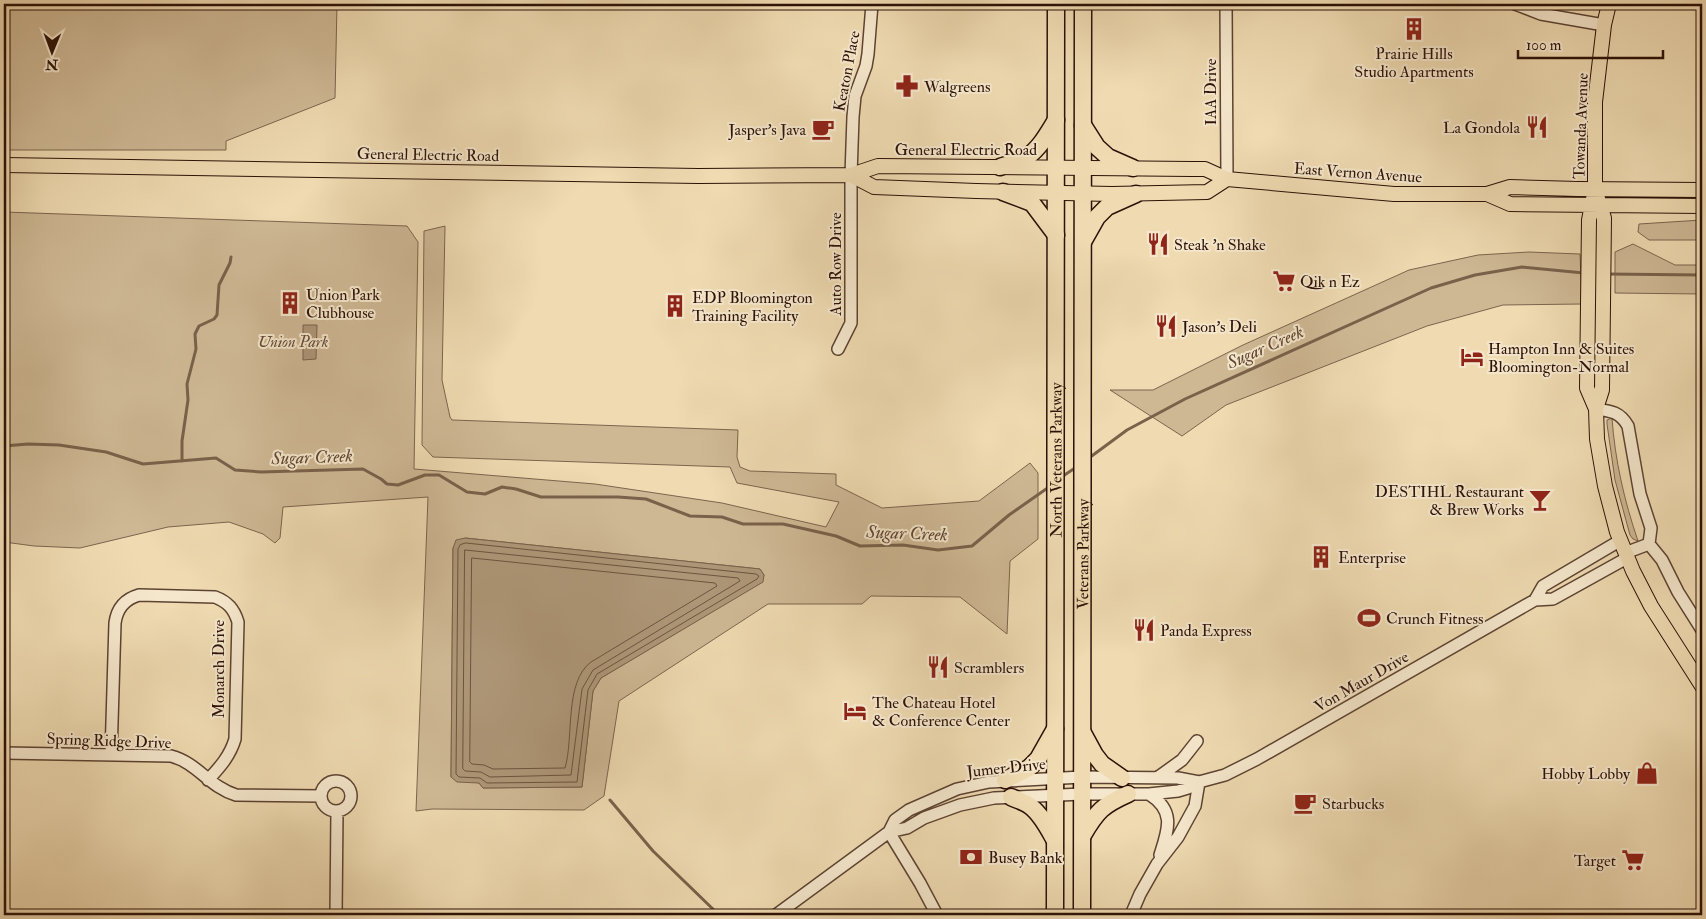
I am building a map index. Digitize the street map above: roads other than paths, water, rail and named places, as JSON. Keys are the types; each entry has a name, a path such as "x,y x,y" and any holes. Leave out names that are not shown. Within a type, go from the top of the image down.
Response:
{"highway":[{"name":"North Veterans Parkway","path":"1055,915 1056,4"},
{"path":"1083,4 1083,193"},
{"path":"1000,167 1025,158 1033,152 1056,120"},
{"path":"1083,125 1097,147 1108,157 1133,168"},
{"path":"1003,192 1032,203 1056,235"},
{"name":"Veterans Parkway","path":"1082,915 1083,193"},
{"path":"1083,242 1097,216 1106,207 1136,194"},
{"path":"1005,780 1029,768 1038,759 1055,729"},
{"path":"1082,732 1102,764 1122,778"},
{"path":"1082,837 1100,810 1110,802 1128,794"},
{"path":"1011,797 1030,805 1045,823 1055,841"}],"main road":[{"name":"Towanda Avenue","path":"1595,190 1595,102 1604,25 1609,4"},
{"name":"General Electric Road","path":"4,165 698,176 851,175 878,166 1083,167"},
{"name":"East Vernon Avenue","path":"1083,167 1205,169 1227,179 1394,194 1487,194 1510,187 1595,190 1702,190"},
{"name":"General Electric Road","path":"851,175 874,187 1056,193"},
{"path":"1056,193 1136,194 1207,192 1227,179"},
{"path":"1595,190 1597,205 1604,218 1602,390 1596,409 1597,439 1605,486 1624,550 1651,606 1702,686"},
{"name":"East Vernon Avenue","path":"1487,194 1510,204 1702,206"},
{"path":"1596,409 1587,388 1589,220 1597,205"}],"street":[{"name":"Keaton Place","path":"851,175 855,96 866,66 872,4"},
{"name":"IAA Drive","path":"1226,4 1227,179"},
{"path":"1515,4 1541,14 1604,25"},
{"name":"Auto Row Drive","path":"838,350 851,323 851,175"},
{"path":"1596,409 1616,413 1622,417 1628,426 1640,494 1651,528 1649,544 1662,560 1678,592 1702,630"},
{"path":"1624,550 1649,544"},
{"name":"Von Maur Drive","path":"1535,600 1542,586 1624,550"},
{"name":"Von Maur Drive","path":"1055,786 1082,786 1128,794 1149,794 1188,788 1199,782 1225,775 1257,759 1535,600 1553,600 1624,550"},
{"name":"Monarch Drive","path":"111,755 115,623 118,609 131,598 139,595 215,597 224,600 230,606 238,622 235,739 227,758 208,780"},
{"path":"1157,778 1182,760 1197,741"},
{"name":"Spring Ridge Drive","path":"4,753 171,756 180,758 221,789 236,795 321,796"},
{"name":"Von Maur Drive","path":"1082,786 1122,778 1178,778 1199,782"},
{"name":"Jumer Drive","path":"889,832 895,820 910,810 957,789 1005,780 1055,786 1082,786"},
{"path":"337,781 346,785 350,794 349,803 346,807 337,810 328,808 322,801 321,796 324,787 337,781"},
{"path":"1131,915 1140,894 1157,864 1178,837 1194,806 1199,782"},
{"name":"Jumer Drive","path":"776,915 889,832 906,828 924,818 960,805 994,798 1011,797 1055,786"},
{"path":"1149,794 1161,803 1166,810 1168,819 1167,833 1157,864"},
{"path":"336,915 337,810"},
{"path":"889,832 937,915"}],"water":[{"path":"303,325 317,325 316,359 303,360"},
{"path":"465,538 760,569 764,575 763,582 601,678 593,691 582,787 483,788 479,783 457,782 451,777 453,548 456,540"}],"waterway":[{"path":"182,461 182,441 188,400 187,384 196,349 195,334 199,326 214,319 217,315 219,285 231,257"},
{"name":"Sugar Creek","path":"1089,458 1127,430 1185,399 1431,288 1475,275 1522,267 1584,273"},
{"name":"Sugar Creek","path":"1607,274 1702,275"},
{"name":"Sugar Creek","path":"4,446 28,444 59,445 106,452 143,464 216,458 235,470 261,472 363,469 387,484 398,485 425,475 439,475 467,492 485,494 502,487 516,489 541,497 646,499 690,516 722,517 743,524 783,524 836,536 860,546 903,545 938,550 972,546 1009,515 1049,487"},
{"name":"Sugar Creek","path":"1060,478 1078,466"},
{"path":"610,800 653,851 716,912"}],"place":[{"name":"Prairie Hills Studio Apartments","path":"1414,29"},
{"name":"Walgreens","path":"907,86"},
{"name":"La Gondola","path":"1537,127"},
{"name":"Jasper's Java","path":"823,129"},
{"name":"Steak 'n Shake","path":"1158,244"},
{"name":"Qik n Ez","path":"1284,281"},
{"name":"Union Park Clubhouse","path":"290,303"},
{"name":"EDP Bloomington Training Facility","path":"675,306"},
{"name":"Jason's Deli","path":"1166,326"},
{"name":"Hampton Inn & Suites Bloomington-Normal","path":"1472,357"},
{"name":"DESTIHL Restaurant & Brew Works","path":"1540,500"},
{"name":"Enterprise","path":"1321,557"},
{"name":"Crunch Fitness","path":"1369,618"},
{"name":"Panda Express","path":"1144,630"},
{"name":"Scramblers","path":"938,667"},
{"name":"The Chateau Hotel & Conference Center","path":"855,711"},
{"name":"Hobby Lobby","path":"1647,773"},
{"name":"Starbucks","path":"1305,803"},
{"name":"Busey Bank","path":"971,857"},
{"name":"Target","path":"1633,860"}],"park label":[{"name":"Union Park","path":"293,341"}]}
